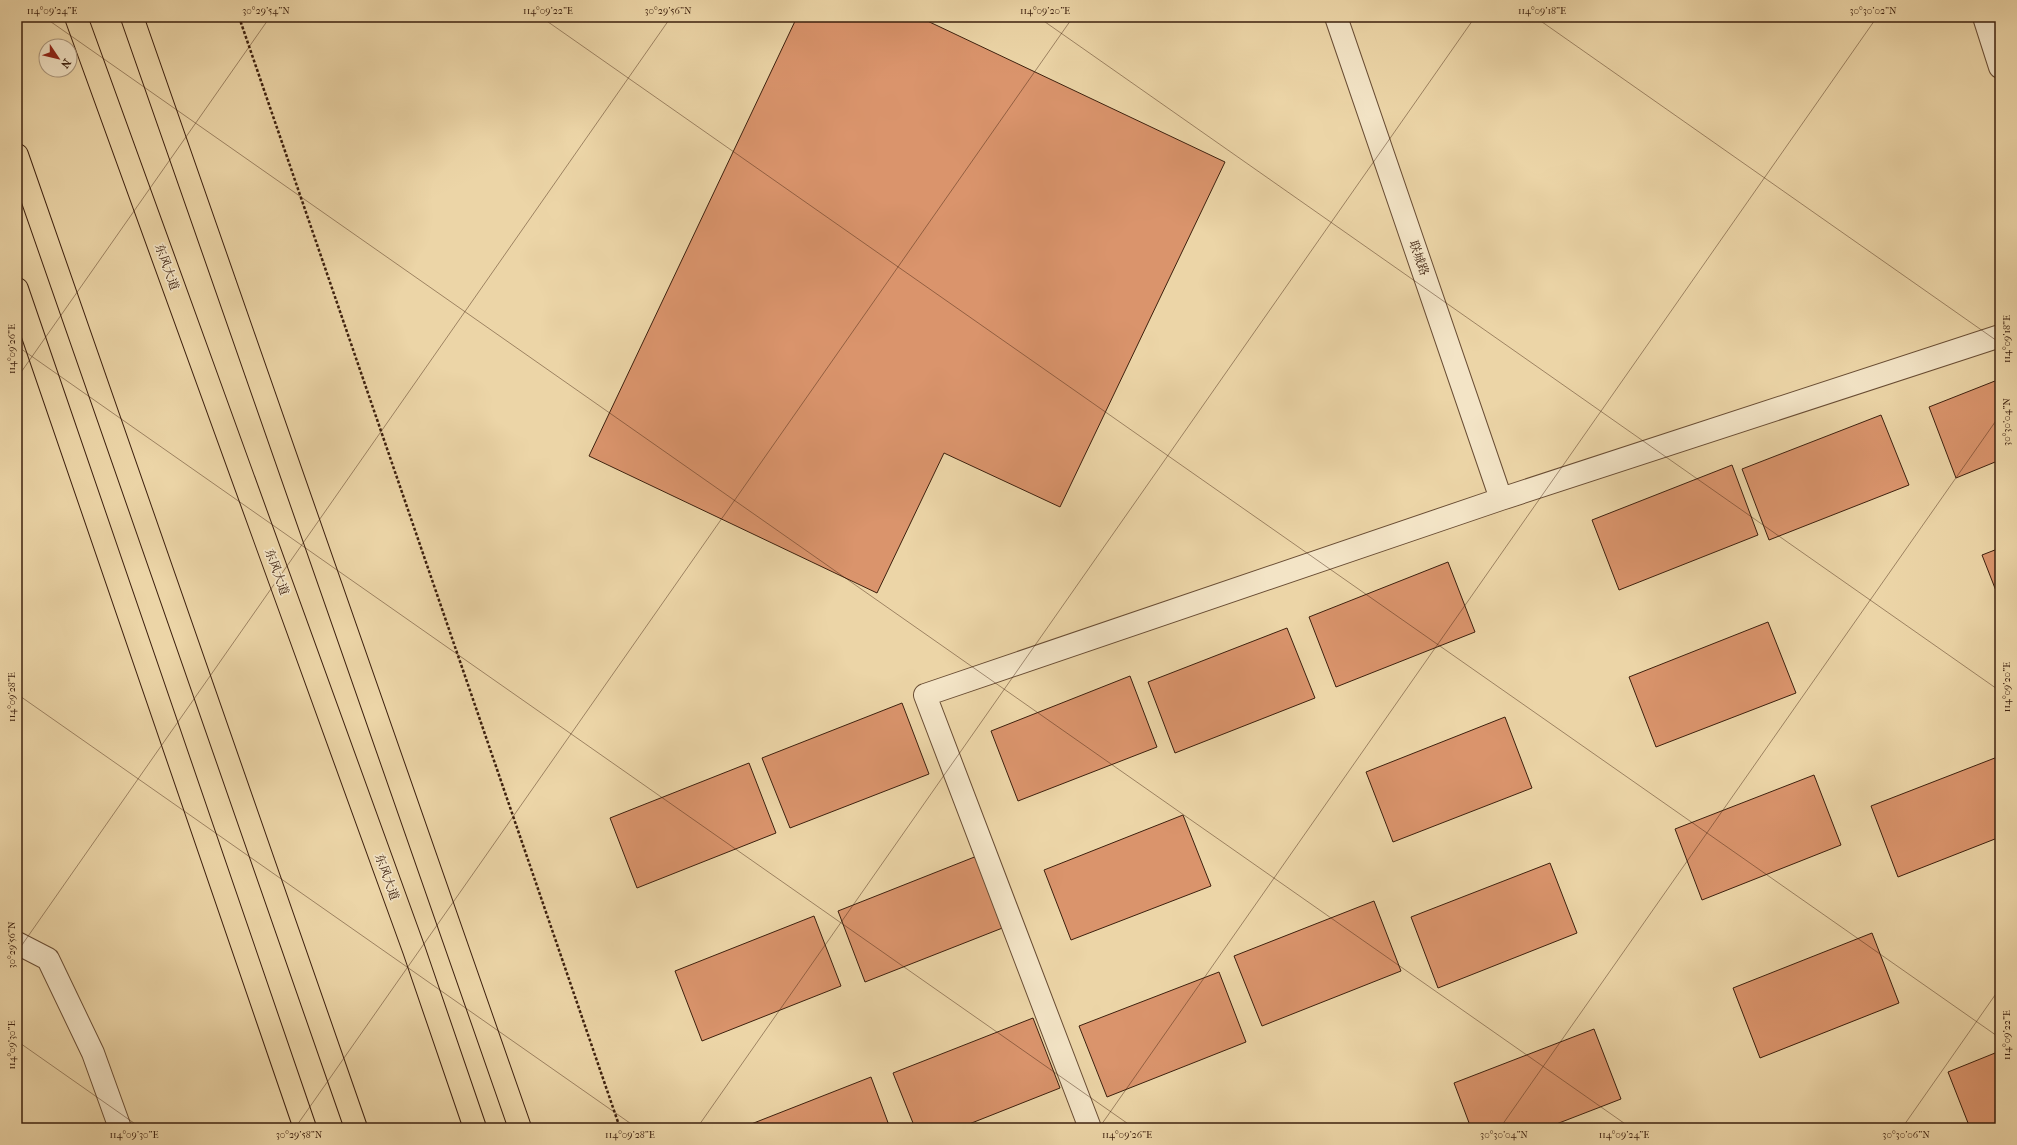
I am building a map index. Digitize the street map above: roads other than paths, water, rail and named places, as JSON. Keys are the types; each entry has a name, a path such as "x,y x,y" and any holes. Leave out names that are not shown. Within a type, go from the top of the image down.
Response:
{"main road":[{"name":"东风大道","path":"76,17 414,950 476,1128"},
{"path":"132,17 520,1128"},
{"path":"17,155 356,1128"},
{"path":"17,289 305,1128"}],"street":[{"name":"联城路","path":"1336,17 1501,499"},
{"path":"1984,17 2000,67"},
{"path":"1090,1128 925,695 1501,499 2000,336"},
{"path":"17,943 48,959 93,1053 120,1128"}]}
